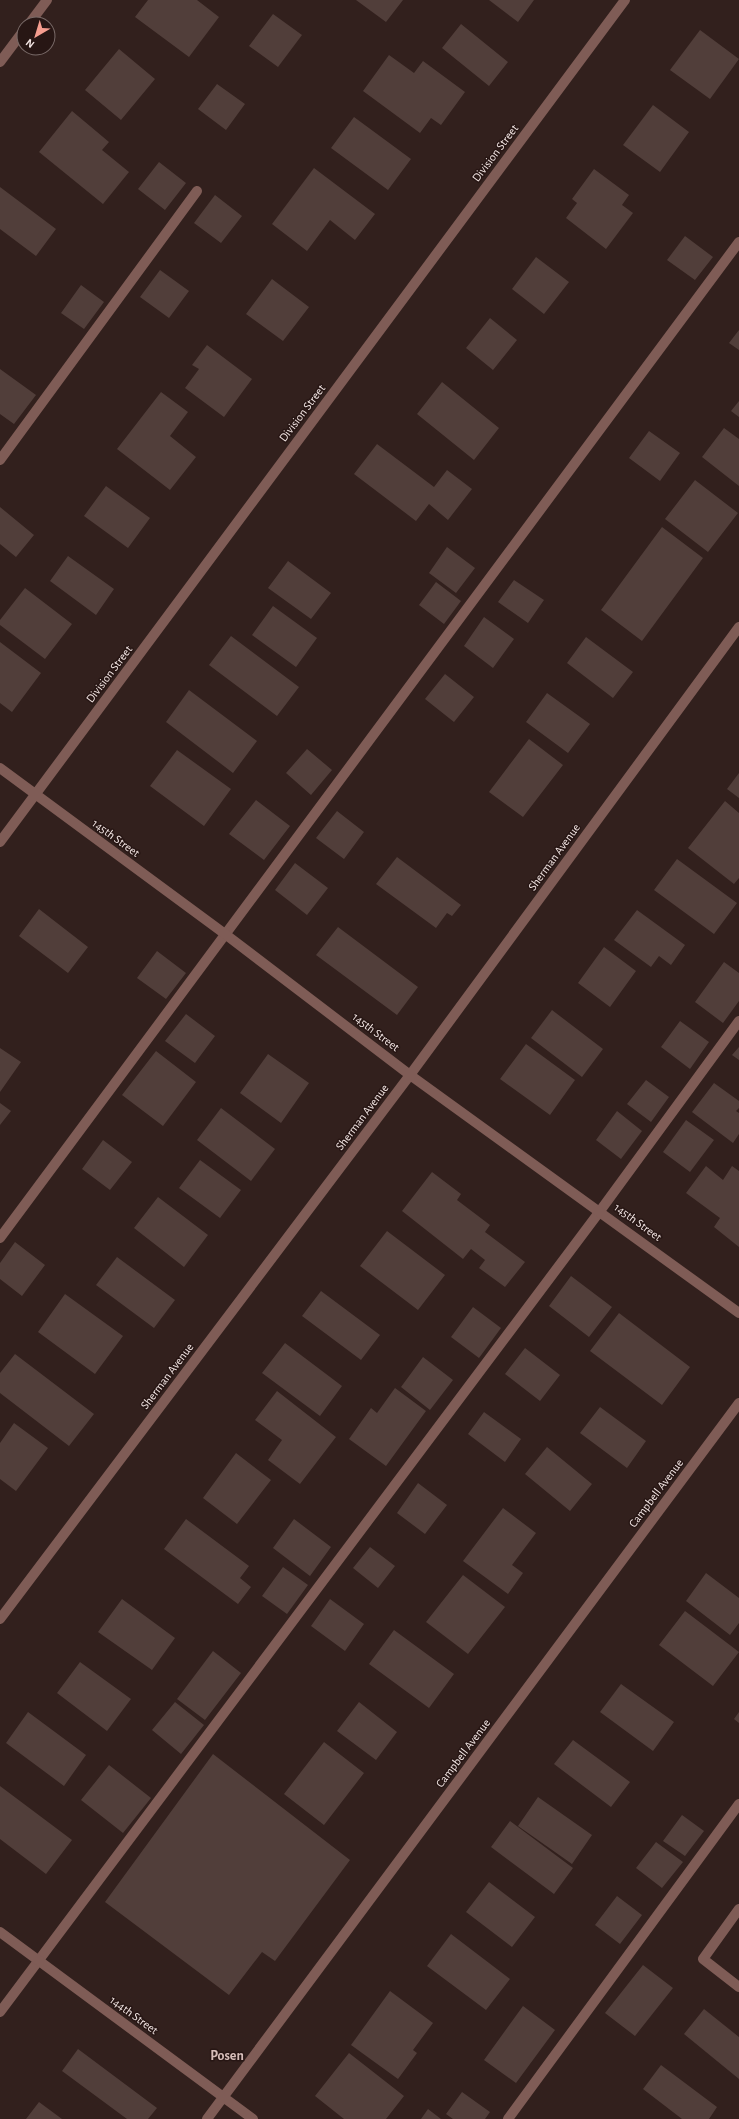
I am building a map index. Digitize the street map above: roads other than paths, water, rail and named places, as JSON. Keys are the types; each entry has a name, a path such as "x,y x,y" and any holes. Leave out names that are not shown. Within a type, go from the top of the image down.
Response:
{"street":[{"path":"35,16 47,0"},
{"name":"Division Street","path":"0,842 625,0"},
{"path":"0,62 16,41"},
{"path":"0,460 197,191"},
{"path":"0,1238 739,242"},
{"name":"Sherman Avenue","path":"0,1620 410,1075 739,627"},
{"name":"145th Street","path":"0,768 225,934 410,1075 600,1210 739,1313"},
{"path":"0,2012 600,1210 739,1021"},
{"name":"Campbell Avenue","path":"207,2119 739,1403"},
{"path":"508,2119 739,1804"},
{"path":"739,1909 703,1959 739,1987"},
{"name":"144th Street","path":"0,1932 253,2119"}],"district":[{"name":"Posen","path":"227,2055"}]}
